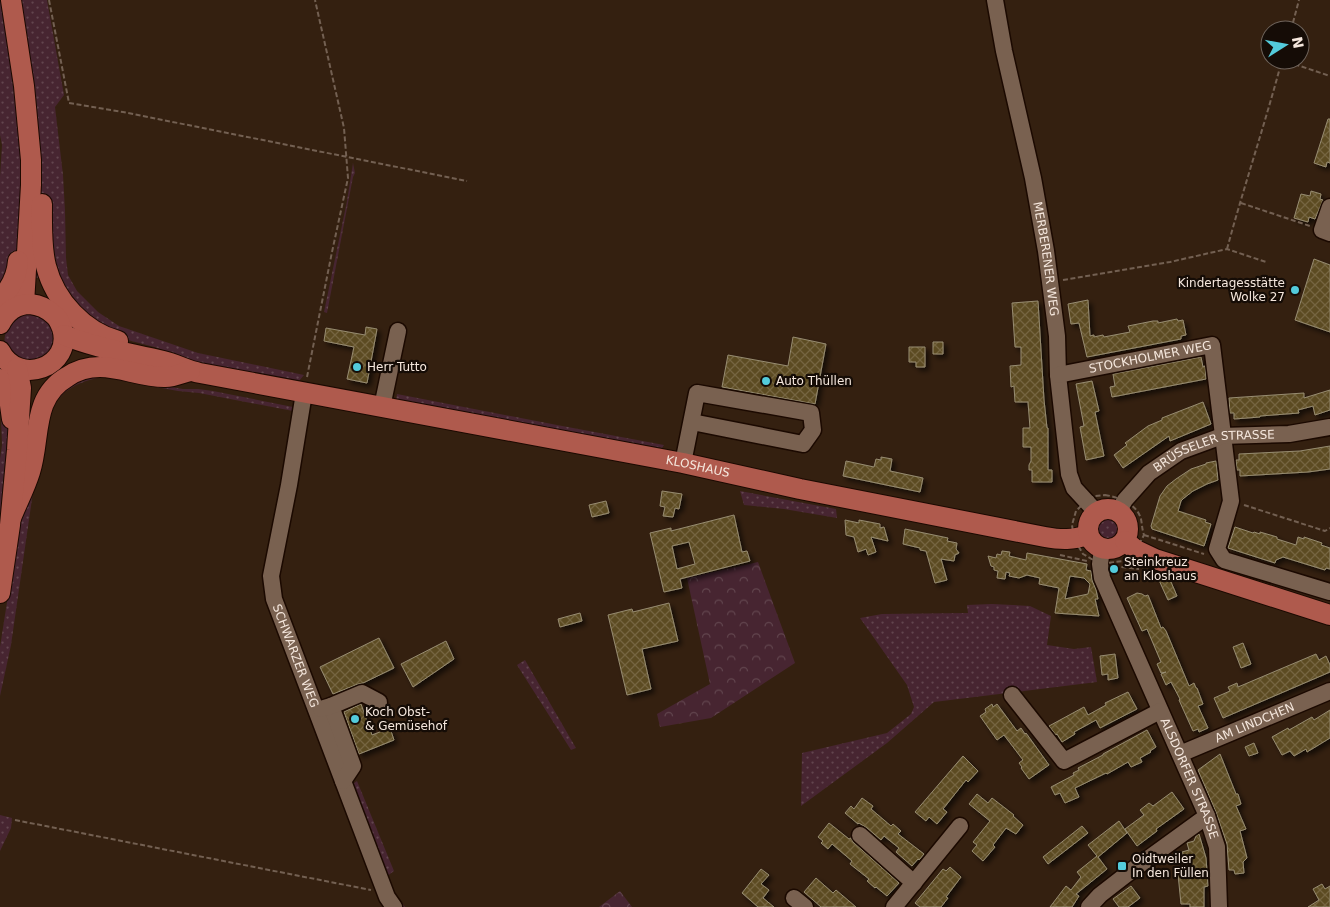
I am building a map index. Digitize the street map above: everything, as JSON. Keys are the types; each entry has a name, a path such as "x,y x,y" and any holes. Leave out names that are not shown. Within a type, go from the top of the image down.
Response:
{"main road":[{"path":"11,0 24,86 31,160 31,185 37,204 38,278 32,305"},
{"path":"0,299 11,286 17,272 21,214 31,160"},
{"path":"11,513 30,473 43,405 49,393 62,381 74,373 92,367 165,378 190,371 179,359 168,354 104,337 81,321 62,300 46,266 43,243 41,179 31,160"},
{"path":"0,323 9,312 18,306 32,305 47,309 57,317 61,326 62,344 51,363 38,369 27,370 18,368 6,360 0,351"},
{"name":"KLOSHAUS","path":"62,344 89,357 171,372 190,371 382,406 683,463 800,489 1045,537 1061,540 1088,541"},
{"path":"0,594 18,441 20,384 18,368"},
{"path":"11,513 22,476 38,369"},
{"path":"0,379 6,391 12,412 12,444 7,493 11,513"},
{"path":"1107,509 1118,512 1127,522 1128,528 1128,535 1120,546 1108,550 1088,541 1089,522 1096,512 1107,509"},
{"path":"1125,541 1136,550 1155,559 1330,615"}],"street":[{"name":"MERBERENER WEG","path":"995,0 1004,51 1033,178 1051,282 1058,375 1069,474 1074,488 1096,512"},
{"path":"1326,231 1330,207"},
{"path":"382,406 398,331"},
{"name":"STOCKHOLMER WEG","path":"1058,375 1212,345 1222,436"},
{"name":"SCHWARZER WEG","path":"304,393 289,485 271,576 274,599 324,708 343,781 387,897 394,907"},
{"path":"683,463 697,393 810,413 813,430 803,444 692,422"},
{"name":"BRÜSSELER STRASSE","path":"1118,512 1125,500 1149,473 1181,451 1222,436 1289,434 1330,427"},
{"path":"1222,436 1231,501 1217,549 1224,560 1330,592"},
{"name":"ALSDORFER STRASSE","path":"1088,541 1100,564 1102,578 1207,816 1216,848 1219,907"},
{"name":"AM LINDCHEN","path":"1180,754 1330,690"},
{"path":"324,708 362,693 379,702"},
{"name":"ALSDORFER STRASSE","path":"1012,695 1064,761 1160,711"},
{"path":"1089,907 1100,895 1127,874 1207,816"},
{"path":"894,907 960,826"},
{"path":"860,836 914,883"}],"path":[{"path":"49,0 68,103 123,112 467,181"},
{"path":"304,393 348,178 344,128 315,0"},
{"path":"1294,20 1300,0"},
{"path":"1310,69 1330,76"},
{"path":"1227,249 1279,70"},
{"path":"1240,202 1326,231"},
{"path":"1051,282 1170,262 1227,249 1266,262"},
{"path":"1231,501 1326,531 1330,528"},
{"path":"1144,535 1224,560"},
{"path":"15,820 372,890 383,885"}],"green space":[{"path":"0,0 47,0 64,95 55,107 63,175 66,258 68,275 77,291 98,312 119,326 198,353 304,375 299,381 187,361 158,348 124,339 77,313 56,276 8,280 0,292 0,177 2,145 0,135"},
{"path":"353,163 355,173 327,313 324,312"},
{"path":"32,314 41,317 51,326 54,330 55,340 49,355 22,363 7,350 5,335 9,326 16,318"},
{"path":"103,376 183,389 213,391 293,407 293,411 107,378 86,381 65,392 55,403 47,418 37,464 11,645 0,696 0,647 22,506 43,413 64,390 80,381"},
{"path":"0,394 7,416 8,431 0,554 0,459 2,445"},
{"path":"397,394 664,445 662,448 396,401"},
{"path":"293,411 295,416 266,562 291,428"},
{"path":"740,491 836,509 837,518 784,509 744,505"},
{"path":"1108,518 1118,525 1119,529 1112,539 1108,540 1098,533 1097,529 1104,519"},
{"path":"758,562 795,663 711,718 660,727 657,714 710,684 687,578"},
{"path":"967,605 1030,606 1051,616 1047,645 1074,649 1091,647 1097,682 934,702 887,743 801,806 802,753 887,733 911,714 914,707 907,685 860,618 882,614 968,613"},
{"path":"525,660 576,748 571,750 517,665"},
{"path":"357,781 394,871 386,877 405,907 402,907 390,890 350,786"},
{"path":"0,815 12,818 11,828 0,851"},
{"path":"620,891 632,907 599,907"}],"building":[{"path":"1328,119 1330,119 1330,163 1327,162 1326,167 1314,163"},
{"path":"1311,191 1321,194 1320,199 1323,200 1315,219 1309,217 1308,222 1294,218 1301,194 1310,196"},
{"path":"1314,259 1330,265 1330,332 1295,320"},
{"path":"1088,300 1090,336 1103,335 1104,337 1130,332 1128,326 1177,319 1178,321 1183,320 1186,335 1181,336 1181,339 1087,357 1079,323 1071,324 1068,304"},
{"path":"1038,301 1044,400 1048,428 1048,470 1052,470 1052,482 1032,482 1032,470 1029,470 1031,447 1023,447 1023,428 1030,428 1028,402 1015,402 1014,386 1011,387 1010,366 1021,365 1021,347 1015,347 1012,303"},
{"path":"366,327 377,329 367,383 347,379 354,347 324,341 326,328 365,335"},
{"path":"793,337 826,344 815,404 722,387 728,355 788,366"},
{"path":"933,342 943,342 943,354 933,354"},
{"path":"909,347 925,347 925,367 916,367 916,362 909,362"},
{"path":"1201,357 1203,367 1205,366 1206,379 1112,397 1110,387 1115,386 1113,374"},
{"path":"1092,381 1099,411 1095,412 1104,456 1086,460 1080,427 1084,426 1076,384"},
{"path":"1330,390 1330,410 1315,415 1313,406 1298,410 1299,413 1260,417 1234,419 1234,413 1230,413 1229,398 1304,393 1304,398"},
{"path":"1203,402 1211,424 1170,441 1169,436 1123,468 1114,455 1127,445 1125,443 1148,426 1162,420 1162,418"},
{"path":"1330,446 1330,469 1240,476 1240,470 1237,470 1236,460 1239,460 1239,454 1300,451"},
{"path":"881,457 892,459 890,471 923,478 920,492 843,476 846,461 874,467 876,459 881,460"},
{"path":"1216,461 1218,480 1193,491 1181,501 1178,511 1206,520 1205,522 1211,524 1204,546 1152,529 1151,526 1160,496 1167,486 1191,469"},
{"path":"662,491 682,494 679,509 675,508 673,517 663,516 665,507 660,506"},
{"path":"606,501 609,513 592,517 589,505"},
{"path":"734,515 742,552 747,551 750,561 680,579 682,588 664,592 650,533 671,528 671,531","holes":["689,542 695,564 677,569 672,546"]},
{"path":"845,520 859,523 859,520 880,524 880,528 884,527 888,541 871,537 876,552 868,555 866,549 858,552 854,537 846,535"},
{"path":"1235,527 1253,533 1260,534 1260,532 1277,537 1277,539 1296,545 1298,537 1322,543 1321,545 1330,548 1330,569 1326,568 1325,570 1283,557 1276,560 1275,563 1228,548"},
{"path":"905,529 948,538 947,541 957,543 956,549 959,553 955,555 954,561 941,559 947,580 935,583 926,551 903,544"},
{"path":"1002,551 1010,552 1009,556 1026,560 1027,553 1087,564 1086,570 1091,571 1096,590 1098,599 1095,599 1099,616 1055,613 1059,588 1039,584 1040,578 1027,575 1019,578 1009,576 1010,573 1006,572 1005,579 997,578 998,571 994,570 994,567 991,566 988,556 996,558 997,554 1001,555","holes":["1070,576 1084,578 1090,584 1088,594 1065,599"]},
{"path":"1158,578 1171,582 1177,596 1168,600"},
{"path":"1137,593 1145,596 1148,595 1161,628 1163,627 1166,631 1189,686 1194,683 1197,688 1203,704 1198,706 1208,728 1199,732 1198,729 1193,731 1171,682 1166,685 1161,674 1166,672 1161,673 1157,664 1161,662 1147,629 1142,631 1127,598"},
{"path":"669,603 678,641 642,649 651,689 627,695 608,615 632,609 633,612"},
{"path":"580,613 582,621 560,627 558,619"},
{"path":"379,638 394,668 363,683 333,694 320,667"},
{"path":"446,641 454,659 413,687 401,664"},
{"path":"1243,643 1251,664 1241,668 1233,647"},
{"path":"1115,654 1118,678 1108,680 1108,674 1102,675 1100,656"},
{"path":"1316,654 1319,660 1326,656 1330,665 1330,672 1223,718 1214,698 1230,691 1228,687 1237,683 1238,687"},
{"path":"1128,692 1137,709 1100,728 1096,720 1074,732 1075,734 1062,742 1049,726 1084,707 1088,715 1106,705 1105,703"},
{"name":"Koch Obst- & Gemüsehof","path":"361,704 372,735 390,728 394,740 359,754 344,712"},
{"path":"992,704 993,707 997,704 1017,731 1021,728 1026,733 1049,765 1029,779 1019,763 1023,760 1004,735 997,740 980,716"},
{"path":"1330,710 1330,738 1307,752 1306,749 1294,756 1290,751 1282,755 1272,737 1312,717 1314,720"},
{"path":"1147,730 1156,747 1140,758 1142,762 1131,767 1128,762 1107,774 1075,788 1079,797 1065,803 1060,793 1055,795 1051,787 1074,775 1073,773 1079,770 1078,768"},
{"path":"1254,743 1258,753 1249,756 1245,747"},
{"path":"1220,754 1241,804 1236,806 1246,829 1240,831 1247,858 1243,862 1244,873 1235,874 1234,870 1229,870 1227,844 1198,770"},
{"path":"963,756 978,771 968,782 966,780 943,809 947,812 937,824 929,817 926,821 915,812"},
{"path":"1172,792 1184,809 1156,829 1157,831 1137,846 1125,829 1144,815 1140,810 1149,803 1153,806"},
{"path":"977,794 988,803 992,798 1014,815 1023,825 1016,834 1006,828 993,845 995,847 983,861 972,851 977,845 973,842 990,821 969,804"},
{"path":"862,798 873,806 871,809 891,826 893,824 901,831 898,834 924,854 912,866 896,852 899,848 884,836 881,840 845,813 851,806 854,809"},
{"path":"1119,821 1127,833 1098,857 1107,869 1076,894 1079,896 1072,907 1050,907 1066,886 1071,890 1081,877 1077,872 1097,856 1088,845"},
{"path":"829,823 849,839 851,838 853,842 899,883 887,896 867,881 869,879 850,864 852,861 832,844 828,849 821,843 823,841 818,837"},
{"path":"1082,826 1088,833 1048,864 1043,857"},
{"path":"1199,834 1206,858 1208,886 1204,887 1204,907 1190,907 1190,904 1181,904 1178,874 1187,873 1182,852 1189,850 1187,843 1194,841"},
{"path":"950,867 961,877 941,907 920,907 915,903 943,869 946,871"},
{"path":"761,869 769,875 761,884 769,890 763,898 774,907 758,907 742,893"},
{"path":"816,878 833,893 836,890 856,907 821,907 804,892"},
{"path":"1322,884 1325,889 1330,886 1330,907 1308,907 1319,900 1313,889"},
{"path":"1131,886 1140,898 1128,907 1119,907 1113,899"}],"place":[{"name":"Kindertagesstätte Wolke 27","path":"1295,290"},
{"name":"Herr Tutto","path":"357,367"},
{"name":"Auto Thüllen","path":"766,381"},
{"name":"Steinkreuz an Kloshaus","path":"1114,569"},
{"name":"Koch Obst- & Gemüsehof","path":"355,719"},
{"name":"Oidtweiler In den Füllen","path":"1122,866"}]}
